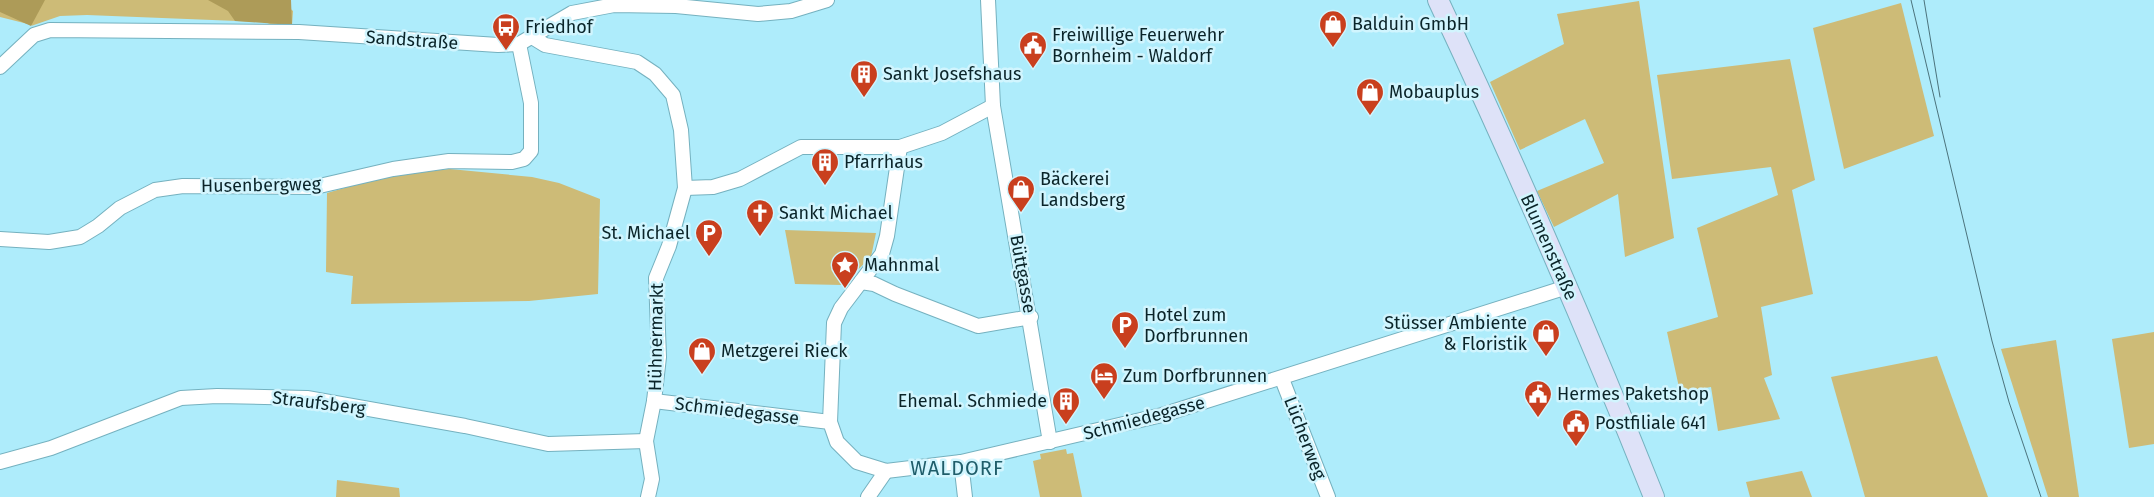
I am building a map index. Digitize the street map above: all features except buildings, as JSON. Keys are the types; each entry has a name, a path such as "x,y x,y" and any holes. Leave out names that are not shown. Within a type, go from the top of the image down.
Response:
{"main road":[{"name":"Blumenstraße","path":"1438,0 1567,287 1611,389 1654,497"}],"street":[{"name":"Sandstraße","path":"0,67 34,35 62,30 299,32 498,45 526,41 572,14 614,4 676,6 758,14 791,12 827,0"},
{"name":"Büttgasse","path":"988,0 993,106 1031,317 1050,442"},
{"name":"Husenbergweg","path":"0,240 49,242 80,237 98,226 120,208 155,190 183,186 315,187 393,169 448,161 512,162 524,159 531,151 531,103 526,41"},
{"name":"Hühnermarkt","path":"526,41 637,62 654,74 673,95 681,130 685,188 669,246 656,278 659,358 654,401 646,441"},
{"path":"685,188 713,187 740,179 801,147 900,147 942,133 993,106"},
{"path":"830,422 834,323 841,308 882,254 888,236 900,147"},
{"path":"861,282 874,284 978,326 1031,317"},
{"name":"Schmiedegasse","path":"654,401 830,422 837,442 857,462 886,470 961,462 1162,415 1282,379 1567,287"},
{"name":"Lücherweg","path":"1282,379 1328,497"},
{"name":"Straufsberg","path":"0,462 51,448 181,398 217,396 308,398 465,426 548,444 646,441"},
{"path":"646,441 652,479 648,497"},
{"path":"961,462 965,497"},
{"path":"868,497 886,470"}],"shaded area":[{"path":"0,0 270,0 285,4 293,11 292,25 265,22 87,15 60,16 31,26 0,17"},
{"path":"0,0 45,0 31,26 0,12"},
{"path":"208,0 291,0 292,25 235,21 228,11"},
{"path":"1639,1 1674,238 1625,257 1618,194 1554,227 1537,191 1604,163 1585,119 1520,150 1490,82 1564,44 1557,14"},
{"path":"1901,3 1934,136 1844,169 1813,28"},
{"path":"1790,59 1815,180 1792,190 1813,294 1761,307 1772,375 1764,378 1780,419 1718,431 1711,387 1680,392 1667,332 1718,317 1697,228 1778,195 1771,167 1672,179 1657,75"},
{"path":"450,169 532,177 559,183 600,199 598,294 529,301 351,304 353,276 326,272 327,193 393,174"},
{"path":"785,230 876,233 871,257 842,285 795,284"},
{"path":"2154,332 2154,444 2129,448 2112,339"},
{"path":"2056,340 2079,497 2048,497 2001,349"},
{"path":"1937,356 1988,497 1865,497 1831,377"},
{"path":"1066,449 1067,454 1073,453 1082,497 1040,497 1033,461 1041,459 1040,454"},
{"path":"1802,471 1812,497 1750,497 1746,482"},
{"path":"337,480 399,488 400,497 336,497"}],"tram line":[{"path":"1911,0 1992,341 2009,402 2041,497"},
{"path":"1924,0 1940,97"}],"place":[{"name":"Balduin GmbH","path":"1333,48"},
{"name":"Friedhof","path":"506,51"},
{"name":"Freiwillige Feuerwehr Bornheim - Waldorf","path":"1033,69"},
{"name":"Sankt Josefshaus","path":"864,98"},
{"name":"Mobauplus","path":"1370,116"},
{"name":"Pfarrhaus","path":"825,186"},
{"name":"Bäckerei Landsberg","path":"1021,213"},
{"name":"Sankt Michael","path":"760,237"},
{"name":"St. Michael","path":"709,257"},
{"name":"Mahnmal","path":"845,289"},
{"name":"Hotel zum Dorfbrunnen","path":"1125,349"},
{"name":"Stüsser Ambiente & Floristik","path":"1546,357"},
{"name":"Metzgerei Rieck","path":"702,375"},
{"name":"Zum Dorfbrunnen","path":"1104,400"},
{"name":"Hermes Paketshop","path":"1538,418"},
{"name":"Ehemal. Schmiede","path":"1066,425"},
{"name":"Postfiliale 641","path":"1576,447"}],"district":[{"name":"WALDORF","path":"957,468"}]}
